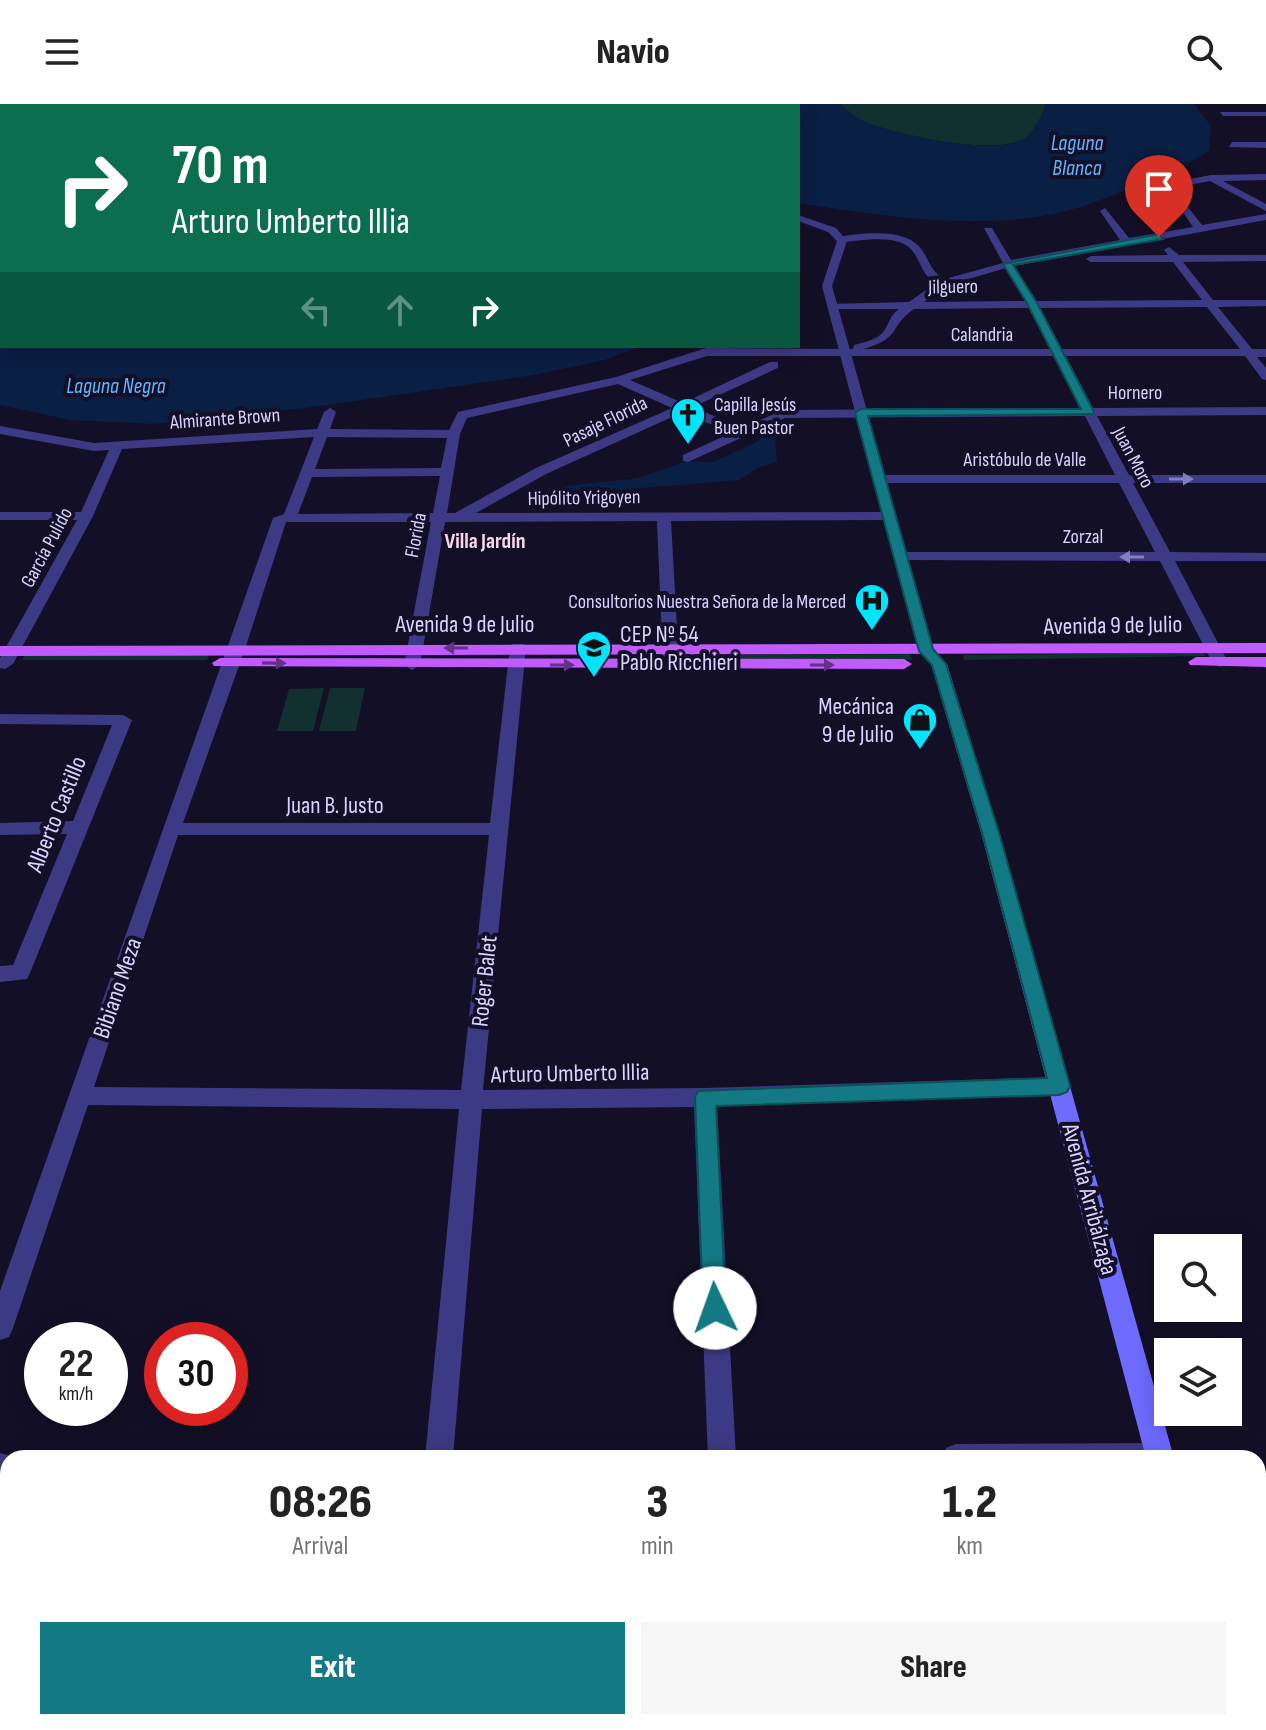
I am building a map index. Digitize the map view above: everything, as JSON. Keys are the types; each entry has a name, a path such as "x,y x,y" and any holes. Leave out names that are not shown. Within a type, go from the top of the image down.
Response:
{"main road":[{"name":"Avenida 9 de Julio","path":"4,657 1217,655 1266,648"},
{"name":"Avenida 9 de Julio","path":"1217,655 1266,662"},
{"name":"Avenida Arribálzaga","path":"932,657 991,836 1158,1450"}],"street":[{"path":"1223,114 1266,114"},
{"path":"1232,145 1266,145"},
{"path":"1200,230 1167,186 1211,178 1266,177"},
{"path":"1211,178 1266,208"},
{"path":"1105,211 1127,243"},
{"path":"619,380 706,352 848,352 881,340 889,333 896,316 944,283 1027,259 1266,217"},
{"path":"800,219 832,230 841,239 842,249 827,286 848,352 861,413 900,556 932,657"},
{"name":"Juan Moro","path":"988,230 1032,303 1217,655"},
{"path":"1159,237 1266,376"},
{"path":"841,239 900,238 912,244 929,277 944,283"},
{"path":"1027,259 1266,258"},
{"name":"Jilguero","path":"833,306 1266,303"},
{"name":"Calandria","path":"848,352 1266,353"},
{"name":"Pasaje Florida","path":"457,518 541,471 774,365"},
{"path":"619,380 739,432"},
{"name":"Florida","path":"413,656 454,434 462,415 619,380"},
{"name":"Hornero","path":"688,458 783,414 1266,411"},
{"name":"Bibiano Meza","path":"0,1328 171,829 284,518 307,473 330,412"},
{"name":"Almirante Brown","path":"1,431 94,447 321,434 454,434"},
{"name":"García Pulido","path":"4,657 86,516 117,446"},
{"path":"307,473 448,472"},
{"name":"Aristóbulo de Valle","path":"879,479 1266,479"},
{"path":"516,519 520,484"},
{"path":"0,516 86,516"},
{"path":"664,516 670,657"},
{"name":"Hipólito Yrigoyen","path":"284,518 889,516"},
{"name":"Zorzal","path":"900,556 1266,557"},
{"name":"Roger Balet","path":"440,1450 471,1100 517,656"},
{"name":"Alberto Castillo","path":"0,719 123,720 10,973"},
{"path":"0,829 77,827"},
{"name":"Juan B. Justo","path":"171,829 500,829"},
{"name":"Arturo Umberto Illia","path":"80,1096 471,1100 705,1097 1059,1086"},
{"path":"705,1097 722,1450"}],"green space":[{"path":"840,104 1046,104 1028,136 1015,142 973,145 922,138 865,122"},
{"path":"1203,653 1206,656 964,660 963,655"},
{"path":"209,654 207,660 22,660 25,655"},
{"path":"910,654 912,660 701,660 701,655"},
{"path":"324,688 313,731 277,731 289,689"},
{"path":"330,688 365,688 356,731 319,731"}],"water":[{"name":"Laguna Blanca","path":"800,104 840,104 862,120 879,127 922,138 973,145 1015,142 1028,136 1046,104 1194,104 1211,126 1209,151 1192,161 1114,195 1066,211 1000,220 899,217 800,203"},
{"name":"Laguna Negra","path":"0,348 637,348 604,360 534,375 306,408 152,424 70,420 0,405"},
{"path":"785,433 775,438 777,462 757,468 739,480 604,491 566,509 544,503 549,488 638,478 684,462 713,462 759,441 762,434"}],"place":[{"name":"Capilla Jesús Buen Pastor","path":"688,446"},
{"name":"Consultorios Nuestra Señora de la Merced","path":"872,632"},
{"name":"CEP Nº 54 Pablo Ricchieri","path":"594,679"},
{"name":"Mecánica 9 de Julio","path":"920,751"}],"district":[{"name":"Villa Jardín","path":"485,540"}],"route":[{"path":"715,1308 705,1097 1059,1086 991,836 939,664 926,651 861,413 1089,412 1032,303 1007,264 1159,237"}]}
